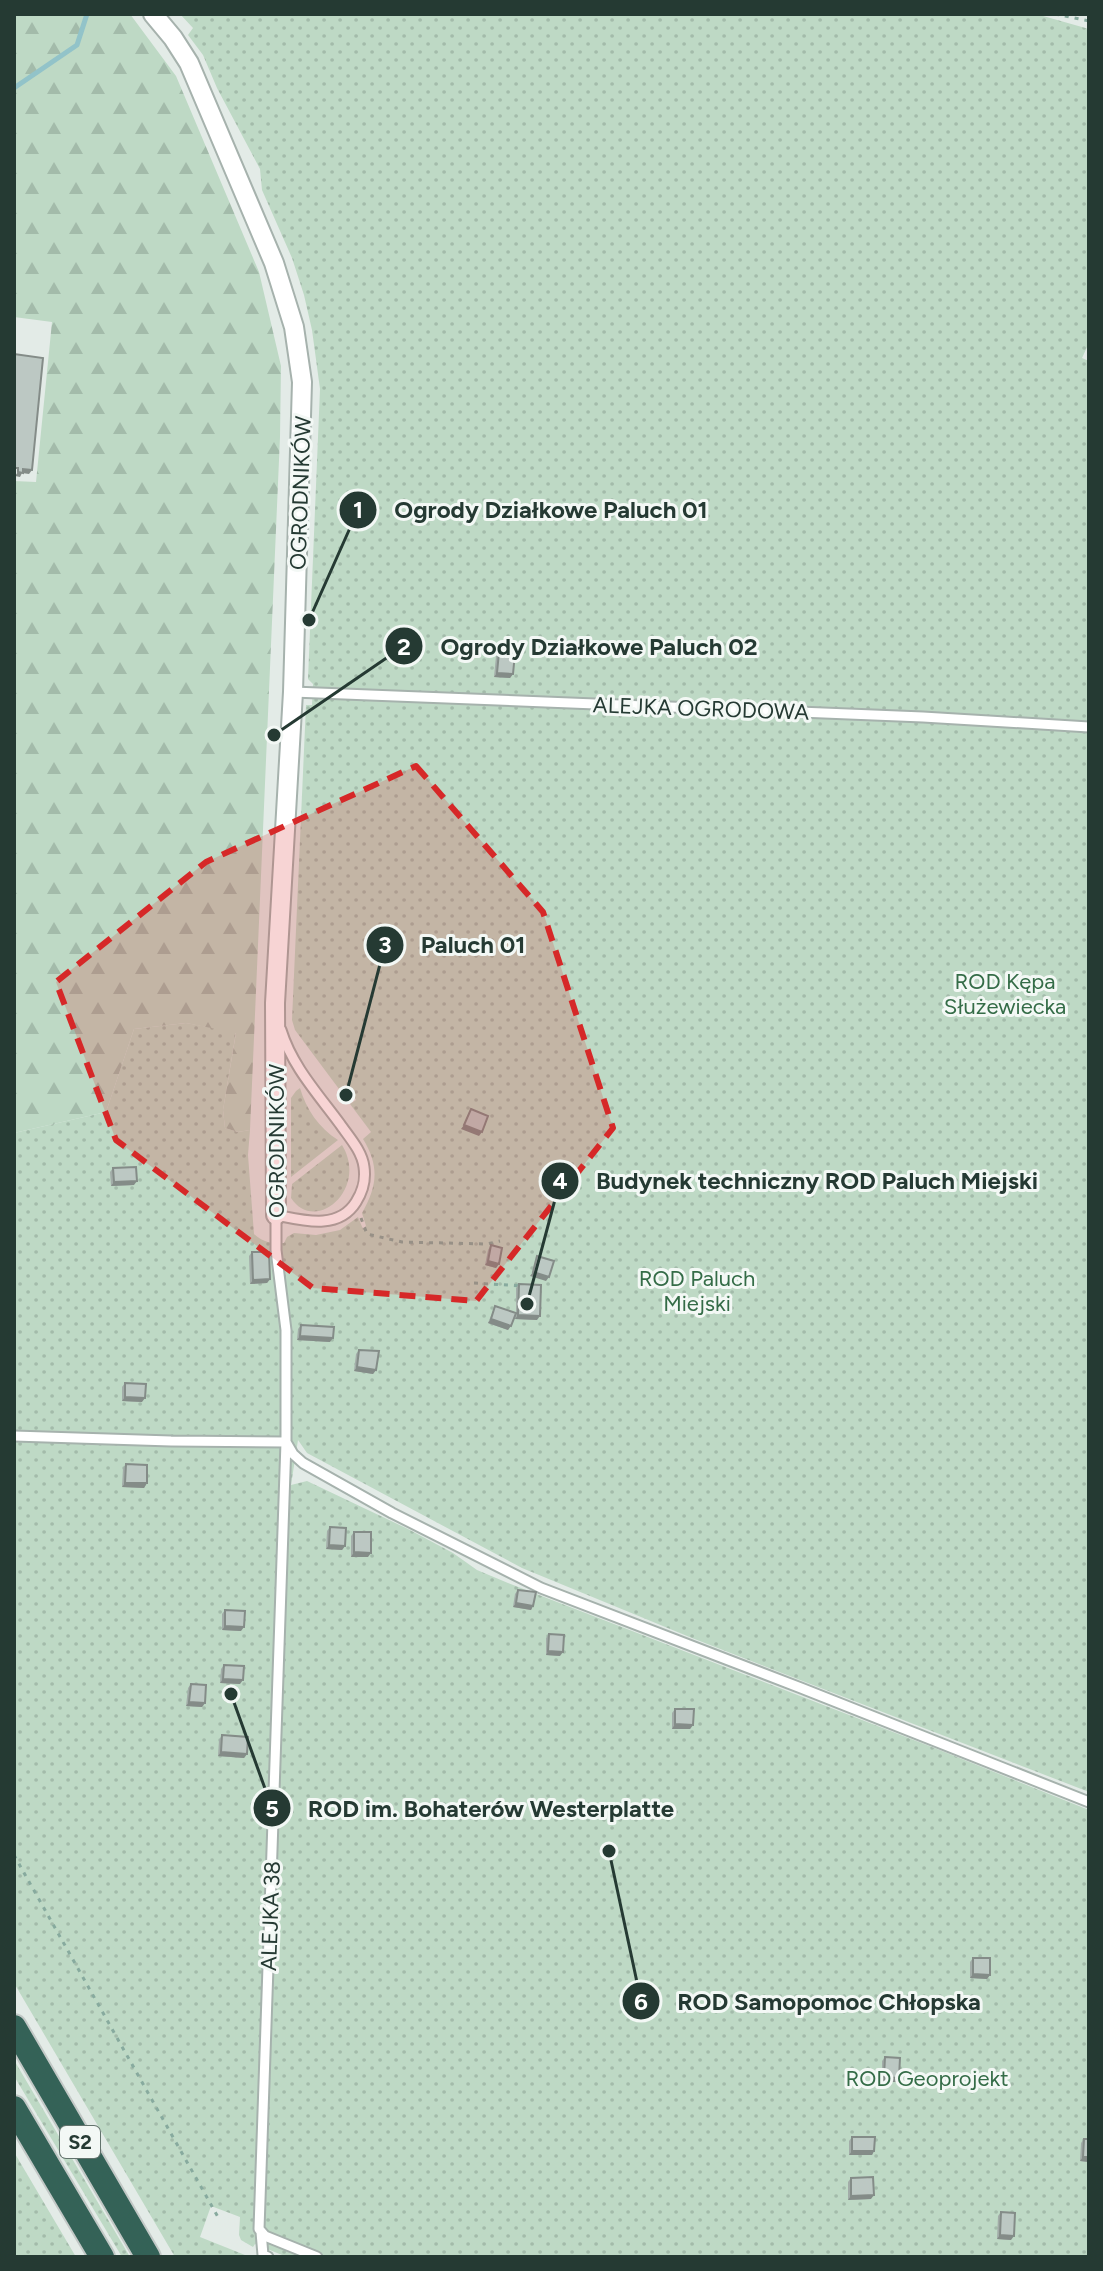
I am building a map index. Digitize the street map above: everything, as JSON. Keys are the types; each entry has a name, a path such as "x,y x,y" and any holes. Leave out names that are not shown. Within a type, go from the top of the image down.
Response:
{"highway":[{"name":"S2","path":"14,2027 148,2257"},
{"name":"S2","path":"14,2108 102,2257"}],"street":[{"name":"OGRODNIKÓW","path":"153,14 189,63 274,263 297,340 302,382 303,692 275,1003 276,1215"}],"lane":[{"name":"ALEJKA OGRODOWA","path":"303,692 923,717 1089,727"},
{"path":"275,1003 290,1056 355,1145 364,1165 364,1185 354,1205 332,1220 312,1222 276,1215"},
{"name":"OGRODNIKÓW","path":"276,1215 276,1245 286,1330 286,1442"},
{"path":"14,1436 286,1442 303,1463 392,1513 541,1588 1089,1802"},
{"name":"ALEJKA 38","path":"265,2256 259,2229 286,1442"},
{"path":"261,2232 317,2257"}],"path":[{"path":"1055,14 1089,21"},
{"path":"1067,17 1067,24"},
{"path":"364,1228 367,1234 402,1242 487,1244 500,1241"},
{"path":"474,1283 534,1287"},
{"path":"14,1855 218,2217"}],"highlighted area":[{"path":"416,766 543,912 613,1128 476,1301 313,1288 116,1140 56,982 206,862"}],"green space":[{"path":"14,14 130,14 176,76 259,272 281,366 250,1130 238,1132 225,1128 223,1110 236,1033 186,1023 134,1029 106,1112 14,1133 14,481 36,482 52,322 14,317"},
{"path":"180,14 1036,14 1089,29 1089,343 1082,358 1089,361 1089,1792 692,1638 522,1568 307,1453 298,1440 291,1485 307,1481 408,1529 477,1570 1089,1810 1089,2257 287,2257 255,2244 253,2247 241,2240 240,2217 211,2206 200,2237 250,2257 175,2257 14,1983 14,1133 106,1112 134,1029 186,1023 236,1032 223,1110 225,1128 238,1132 250,1130 248,1155 254,1234 268,1242 284,1243 294,1233 316,1235 340,1230 358,1217 363,1229 366,1226 362,1213 371,1194 374,1176 372,1159 363,1139 371,1132 350,1104 356,1100 345,1085 339,1089 295,1030 292,1020 306,705 312,705 313,684 308,679 320,389 312,330 292,258 262,190 260,169 203,55 188,35 193,28"},
{"path":"300,1088 314,1117 338,1140 291,1177 291,1098"},
{"path":"342,1145 349,1161 349,1177 344,1191 336,1202 325,1209 313,1212 301,1208 291,1198 292,1184"},
{"path":"14,2060 130,2257 122,2257 14,2076"},
{"path":"14,2152 76,2257 14,2257"}],"building":[{"path":"14,354 43,358 32,470 23,469 23,473 14,468"},
{"path":"499,652 515,653 513,674 497,673"},
{"path":"471,1109 488,1116 482,1132 464,1125"},
{"path":"136,1167 137,1181 114,1182 113,1168"},
{"path":"491,1245 502,1248 499,1264 488,1261"},
{"path":"252,1252 269,1252 270,1279 253,1280"},
{"path":"537,1256 554,1261 549,1277 533,1272"},
{"path":"519,1284 541,1285 540,1316 518,1315"},
{"path":"495,1306 516,1313 511,1326 491,1319"},
{"path":"301,1325 334,1327 333,1338 300,1336"},
{"path":"359,1350 379,1351 376,1370 357,1367"},
{"path":"125,1383 146,1384 145,1398 125,1397"},
{"path":"126,1464 147,1465 147,1483 125,1483"},
{"path":"330,1527 346,1528 345,1546 329,1545"},
{"path":"354,1532 371,1532 371,1553 354,1552"},
{"path":"518,1590 536,1592 533,1606 516,1603"},
{"path":"225,1610 245,1611 244,1627 225,1626"},
{"path":"549,1634 564,1635 563,1652 548,1651"},
{"path":"224,1665 244,1666 243,1680 223,1679"},
{"path":"191,1684 206,1685 205,1703 189,1702"},
{"path":"675,1709 694,1709 693,1725 675,1724"},
{"path":"222,1735 248,1737 247,1754 221,1752"},
{"path":"973,1958 990,1958 990,1975 973,1974"},
{"path":"885,2057 900,2058 899,2078 884,2077"},
{"path":"852,2137 875,2137 874,2151 852,2151"},
{"path":"1084,2139 1089,2139 1089,2157 1083,2157"},
{"path":"873,2177 874,2195 851,2196 851,2178"},
{"path":"1001,2212 1015,2213 1014,2236 1000,2235"}],"waterway":[{"path":"14,88 77,45 87,14"}],"place":[{"name":"Ogrody Działkowe Paluch 01","path":"309,620"},
{"name":"Ogrody Działkowe Paluch 02","path":"274,735"},
{"name":"Paluch 01","path":"346,1095"},
{"name":"Budynek techniczny ROD Paluch Miejski","path":"527,1304"},
{"name":"ROD im. Bohaterów Westerplatte","path":"231,1694"},
{"name":"ROD Samopomoc Chłopska","path":"609,1851"}],"park label":[{"name":"ROD Kępa Służewiecka","path":"1005,994"},
{"name":"ROD Paluch Miejski","path":"697,1290"},
{"name":"ROD Geoprojekt","path":"927,2078"}]}
